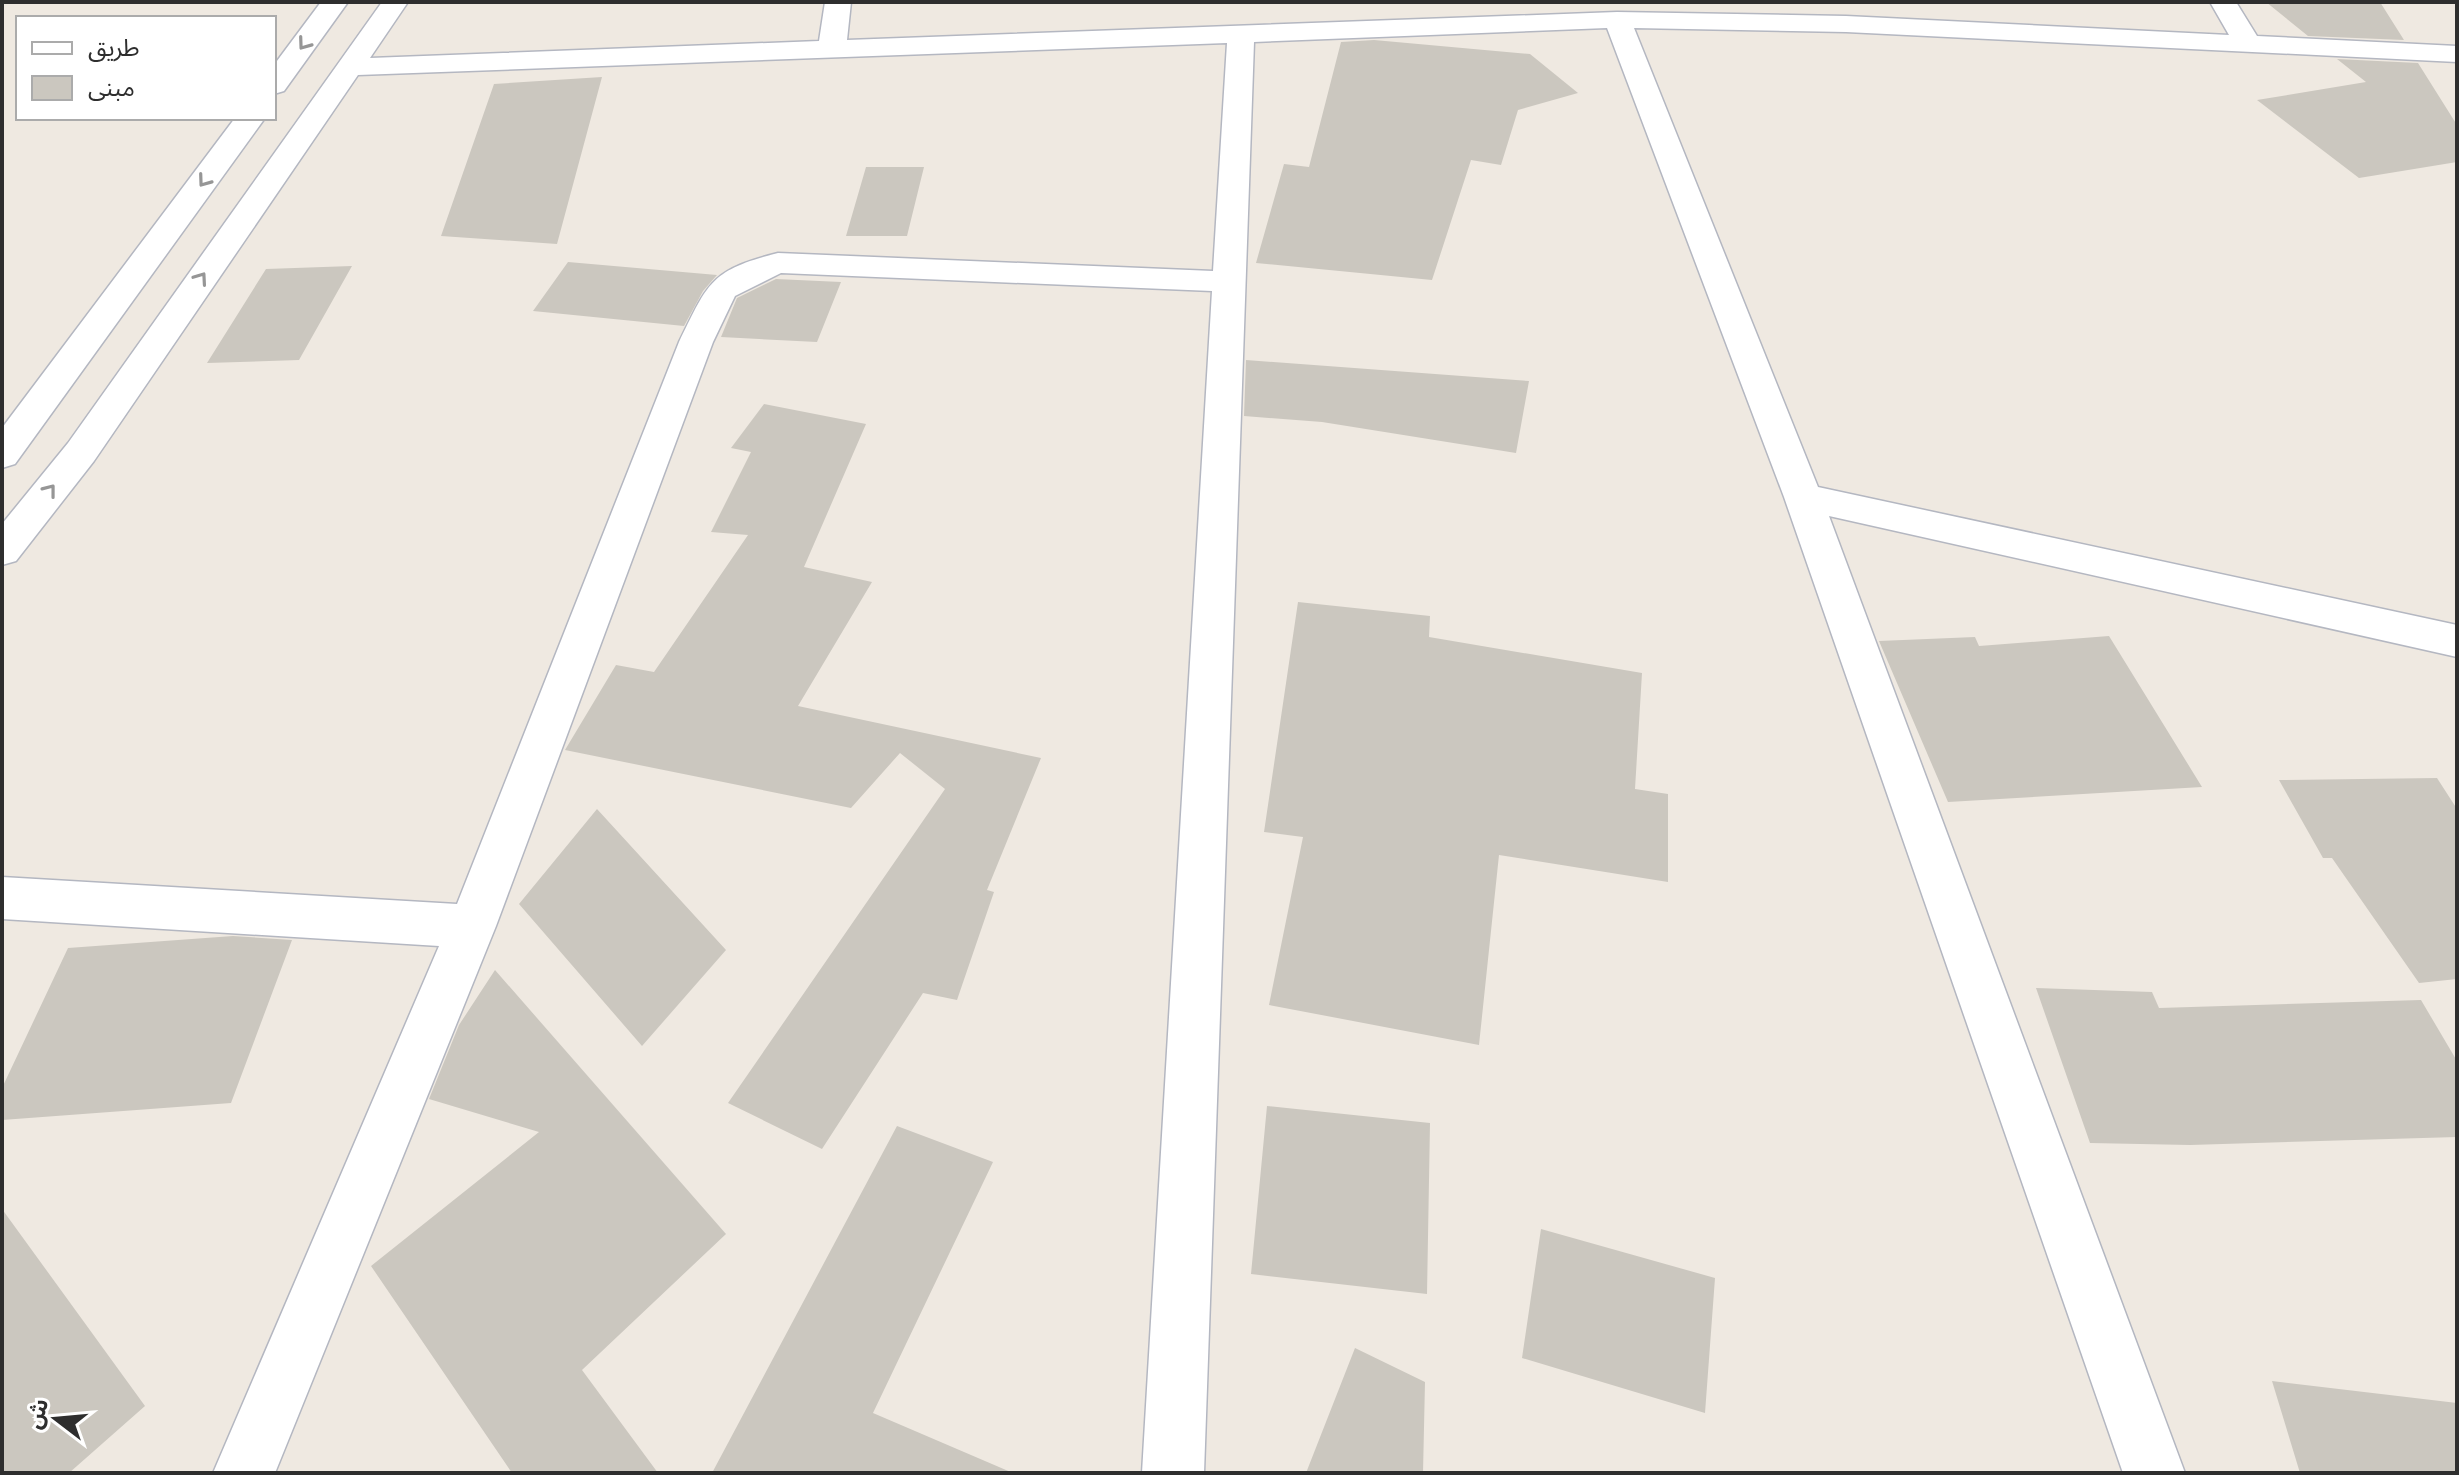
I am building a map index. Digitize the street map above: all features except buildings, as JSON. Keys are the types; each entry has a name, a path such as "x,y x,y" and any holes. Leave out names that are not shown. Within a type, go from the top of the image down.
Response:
{"street":[{"path":"276,82 335,2"},
{"path":"2,551 81,452 103,416 395,2"},
{"path":"832,48 838,2"},
{"path":"1347,2 1369,27"},
{"path":"2223,2 2249,45"},
{"path":"350,67 1617,20 1846,24 2457,54"},
{"path":"1617,20 1803,497 2154,1473"},
{"path":"1173,1473 1241,32"},
{"path":"81,452 2,455 15,419 248,120"},
{"path":"244,1473 472,926 696,342 721,290 747,274 778,263 1231,282"},
{"path":"15,419 103,416"},
{"path":"1803,497 2454,644"},
{"path":"2,898 472,926"}]}
